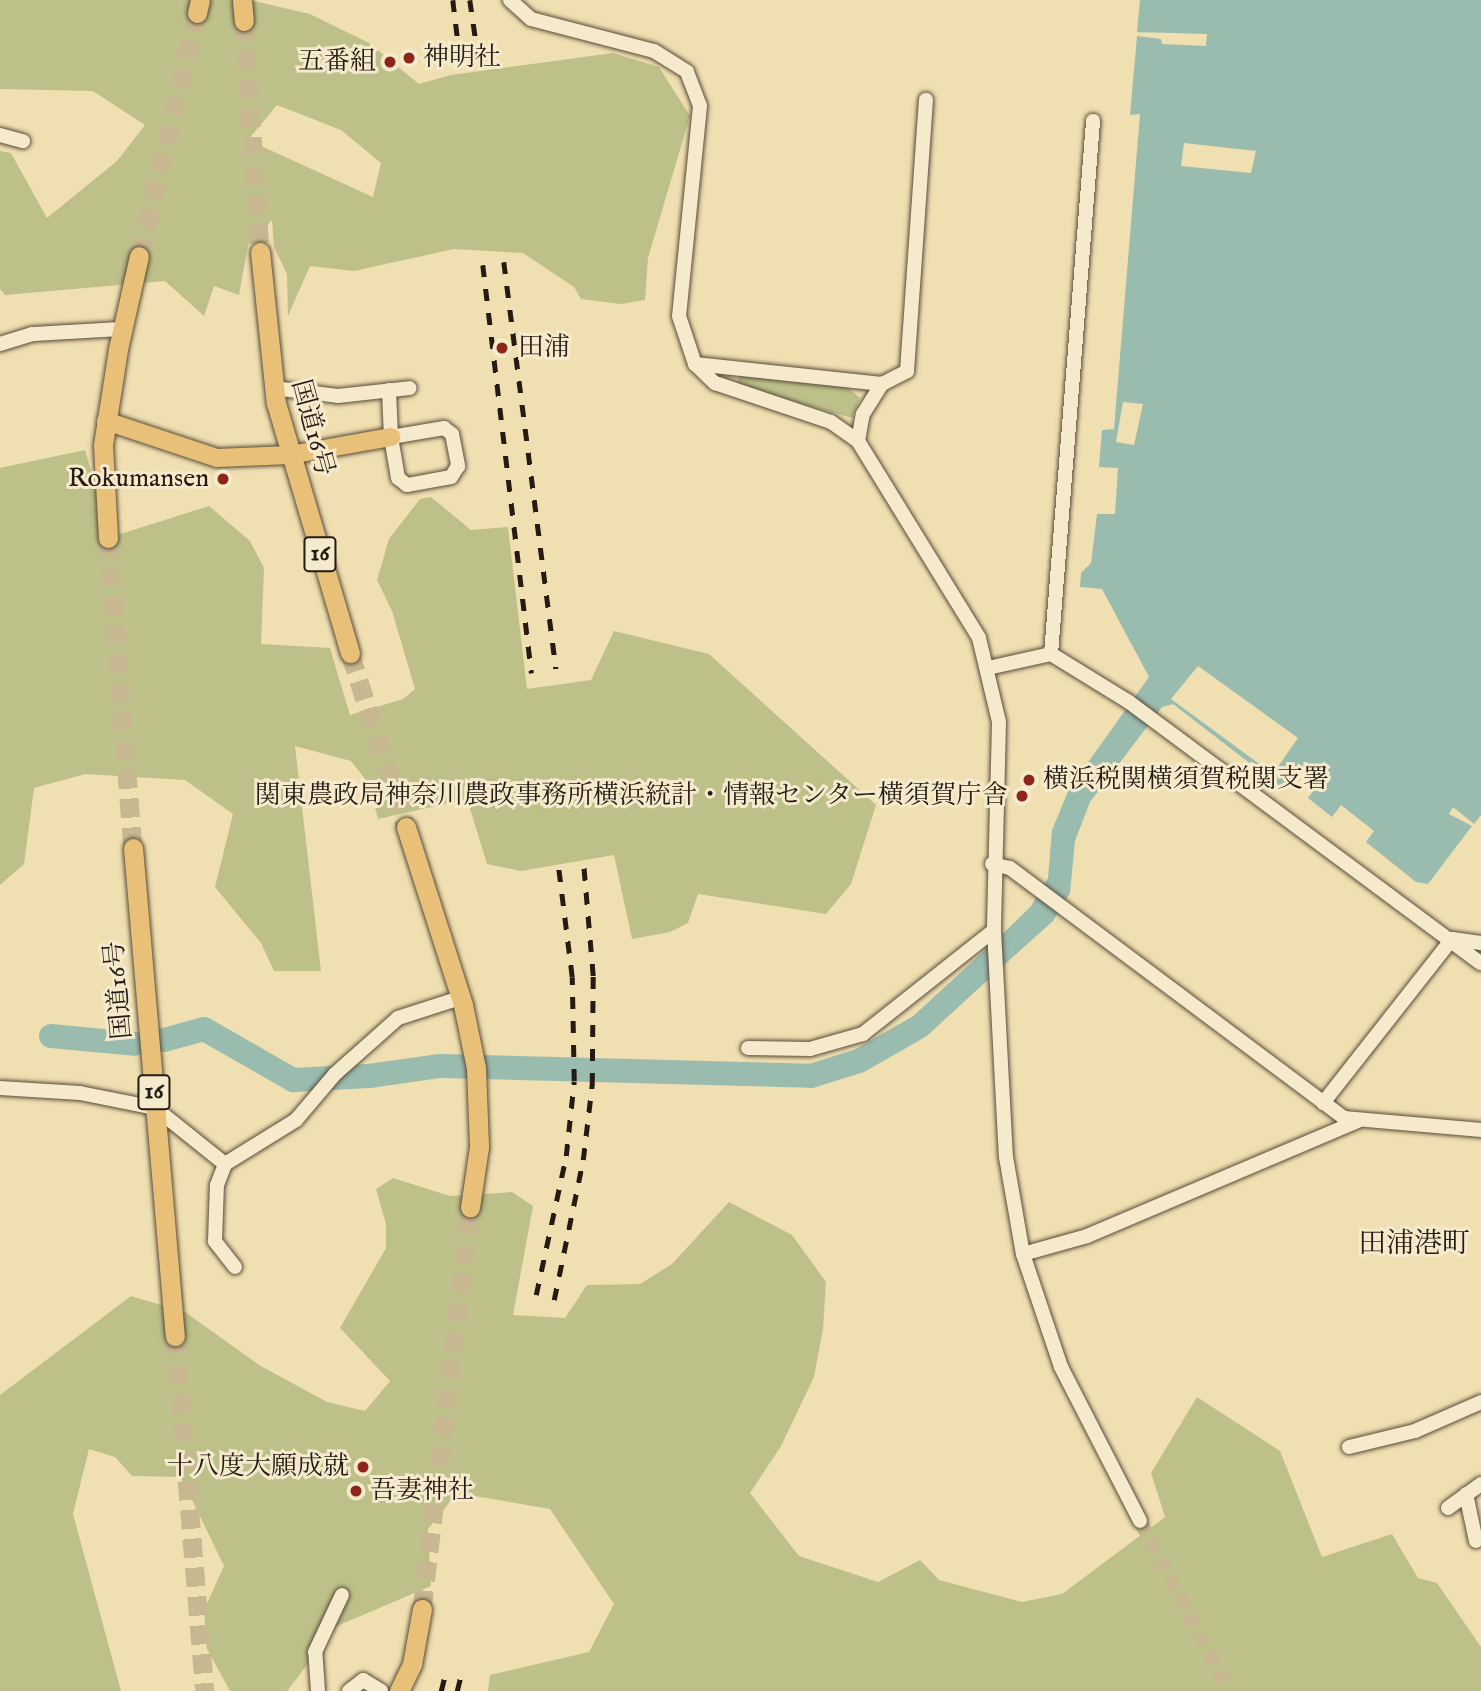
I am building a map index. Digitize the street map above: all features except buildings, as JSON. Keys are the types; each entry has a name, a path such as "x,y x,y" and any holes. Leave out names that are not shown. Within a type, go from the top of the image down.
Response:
{"highway":[{"path":"243,0 244,21"},
{"name":"国道16号","path":"260,252 273,388 290,455 350,653"},
{"path":"108,538 102,475 106,421 122,329 139,256"},
{"path":"406,827 460,998 476,1068 478,1147 470,1207"},
{"name":"国道16号","path":"133,848 175,1336"},
{"path":"399,1691 412,1664 422,1609"}],"main road":[{"path":"106,421 217,458 290,455 391,437"}],"street":[{"path":"510,0 531,19 654,51 687,72 695,86 700,106 679,316 695,364 715,383 831,422 858,441 979,638 999,722 992,864 994,934 1006,1157 1023,1254 1061,1367 1140,1521"},
{"path":"695,364 882,384 907,372 926,100"},
{"path":"1051,654 1093,121"},
{"path":"0,135 23,141"},
{"path":"0,344 32,334 122,329"},
{"path":"858,441 863,414 882,384"},
{"path":"273,388 312,396 410,388"},
{"path":"389,390 391,437 398,478 407,485 451,477 458,466 452,433 444,428 391,437"},
{"path":"988,668 1051,654 1129,702 1481,963"},
{"path":"992,864 1010,868 1344,1118 1481,1130"},
{"path":"748,1048 810,1049 863,1034 994,934"},
{"path":"1452,939 1481,943"},
{"path":"1323,1103 1452,939"},
{"path":"234,1267 215,1241 217,1185 225,1164 296,1120 335,1074 398,1018 460,998"},
{"path":"0,1088 80,1093 155,1108 225,1164"},
{"path":"1023,1254 1087,1236 1360,1121"},
{"path":"1349,1447 1415,1431 1481,1402"},
{"path":"1448,1508 1481,1483"},
{"path":"1466,1494 1476,1541"},
{"path":"318,1691 315,1652 342,1595"},
{"path":"349,1691 363,1680 381,1691"}],"green space":[{"path":"0,0 250,0 310,14 369,43 419,84 451,75 613,53 659,67 690,116 648,258 645,300 621,304 581,299 574,287 523,253 454,249 354,271 310,266 288,316 287,274 274,247 272,220 248,245 239,295 214,286 204,316 165,281 5,295 0,289 0,151 11,153 47,218 117,161 145,125 93,91 0,89","holes":["277,105 341,130 381,163 373,197 248,140"]},
{"path":"740,376 847,387 860,398 852,418 735,385"},
{"path":"85,450 111,537 209,506 250,541 264,568 261,644 330,648 350,715 403,699 415,689 392,611 377,580 389,539 420,499 431,497 471,530 508,527 527,689 591,680 614,631 709,654 876,805 851,884 826,914 698,894 688,923 670,932 632,939 614,855 521,871 487,864 467,799 378,819 369,784 351,761 295,746 321,971 274,971 261,943 215,887 233,814 185,780 85,774 34,788 24,864 0,885 0,468"},
{"path":"393,1178 450,1196 512,1192 533,1206 513,1315 565,1318 587,1285 640,1284 672,1264 729,1202 792,1235 826,1282 823,1329 814,1377 781,1446 750,1493 799,1556 878,1582 920,1560 939,1580 1022,1602 1062,1594 1165,1517 1151,1473 1197,1397 1280,1451 1322,1557 1392,1534 1418,1578 1437,1583 1481,1647 1481,1691 488,1691 490,1675 589,1652 614,1604 550,1509 457,1493 428,1529 431,1586 337,1626 287,1691 230,1691 207,1649 204,1610 224,1566 181,1477 132,1476 115,1457 89,1449 73,1514 121,1691 0,1691 0,1395 131,1296 185,1312 259,1365 327,1402 365,1411 390,1381 340,1328 386,1248 386,1224 376,1189"}],"shaded area":[{"path":"1140,0 1481,0 1481,815 1474,824 1453,807 1449,814 1472,826 1428,884 1416,882 1366,842 1374,831 1341,805 1332,817 1308,798 1321,780 1300,765 1282,788 1173,704 1162,707 1090,802 1075,841 1070,893 1053,921 1008,961 1006,931 1031,906 1048,878 1052,830 1069,789 1149,677 1102,589 1080,587 1081,573 1091,563 1097,514 1115,514 1118,468 1099,467 1102,430 1114,429 1140,114 1130,115 1137,36 1161,39 1162,44 1206,46 1207,34 1137,32","holes":["1184,143 1256,151 1251,173 1181,166","1123,402 1143,404 1134,445 1116,442","1198,666 1298,738 1273,774 1171,699"]}],"waterway":[{"path":"164,1040 204,1029 293,1080 369,1076 440,1066 811,1076 859,1061 920,1026 1030,925"},
{"path":"51,1036 135,1044"}],"tunnel":[{"path":"139,256 197,13"},
{"path":"244,21 260,252"},
{"path":"108,538 133,848"},
{"path":"350,653 406,827"},
{"path":"422,1609 470,1207"},
{"path":"175,1336 205,1691"},
{"path":"1140,1521 1229,1691"}],"railway":[{"path":"453,0 461,66"},
{"path":"470,0 479,62"},
{"path":"504,262 556,669"},
{"path":"483,265 532,673"},
{"path":"554,1300 583,1160 592,1085 593,976 583,859"},
{"path":"536,1295 566,1156 574,1081 572,977 558,865"},
{"path":"441,1691 445,1675"},
{"path":"457,1691 460,1679"}],"place":[{"name":"神明社","path":"409,58"},
{"name":"五番組","path":"390,62"},
{"name":"田浦","path":"502,348"},
{"name":"Rokumansen","path":"223,479"},
{"name":"横浜税関横須賀税関支署","path":"1029,780"},
{"name":"関東農政局神奈川農政事務所横浜統計・情報センター横須賀庁舎","path":"1022,796"},
{"name":"十八度大願成就","path":"363,1467"},
{"name":"吾妻神社","path":"356,1491"}],"district":[{"name":"田浦港町","path":"1414,1245"}]}
